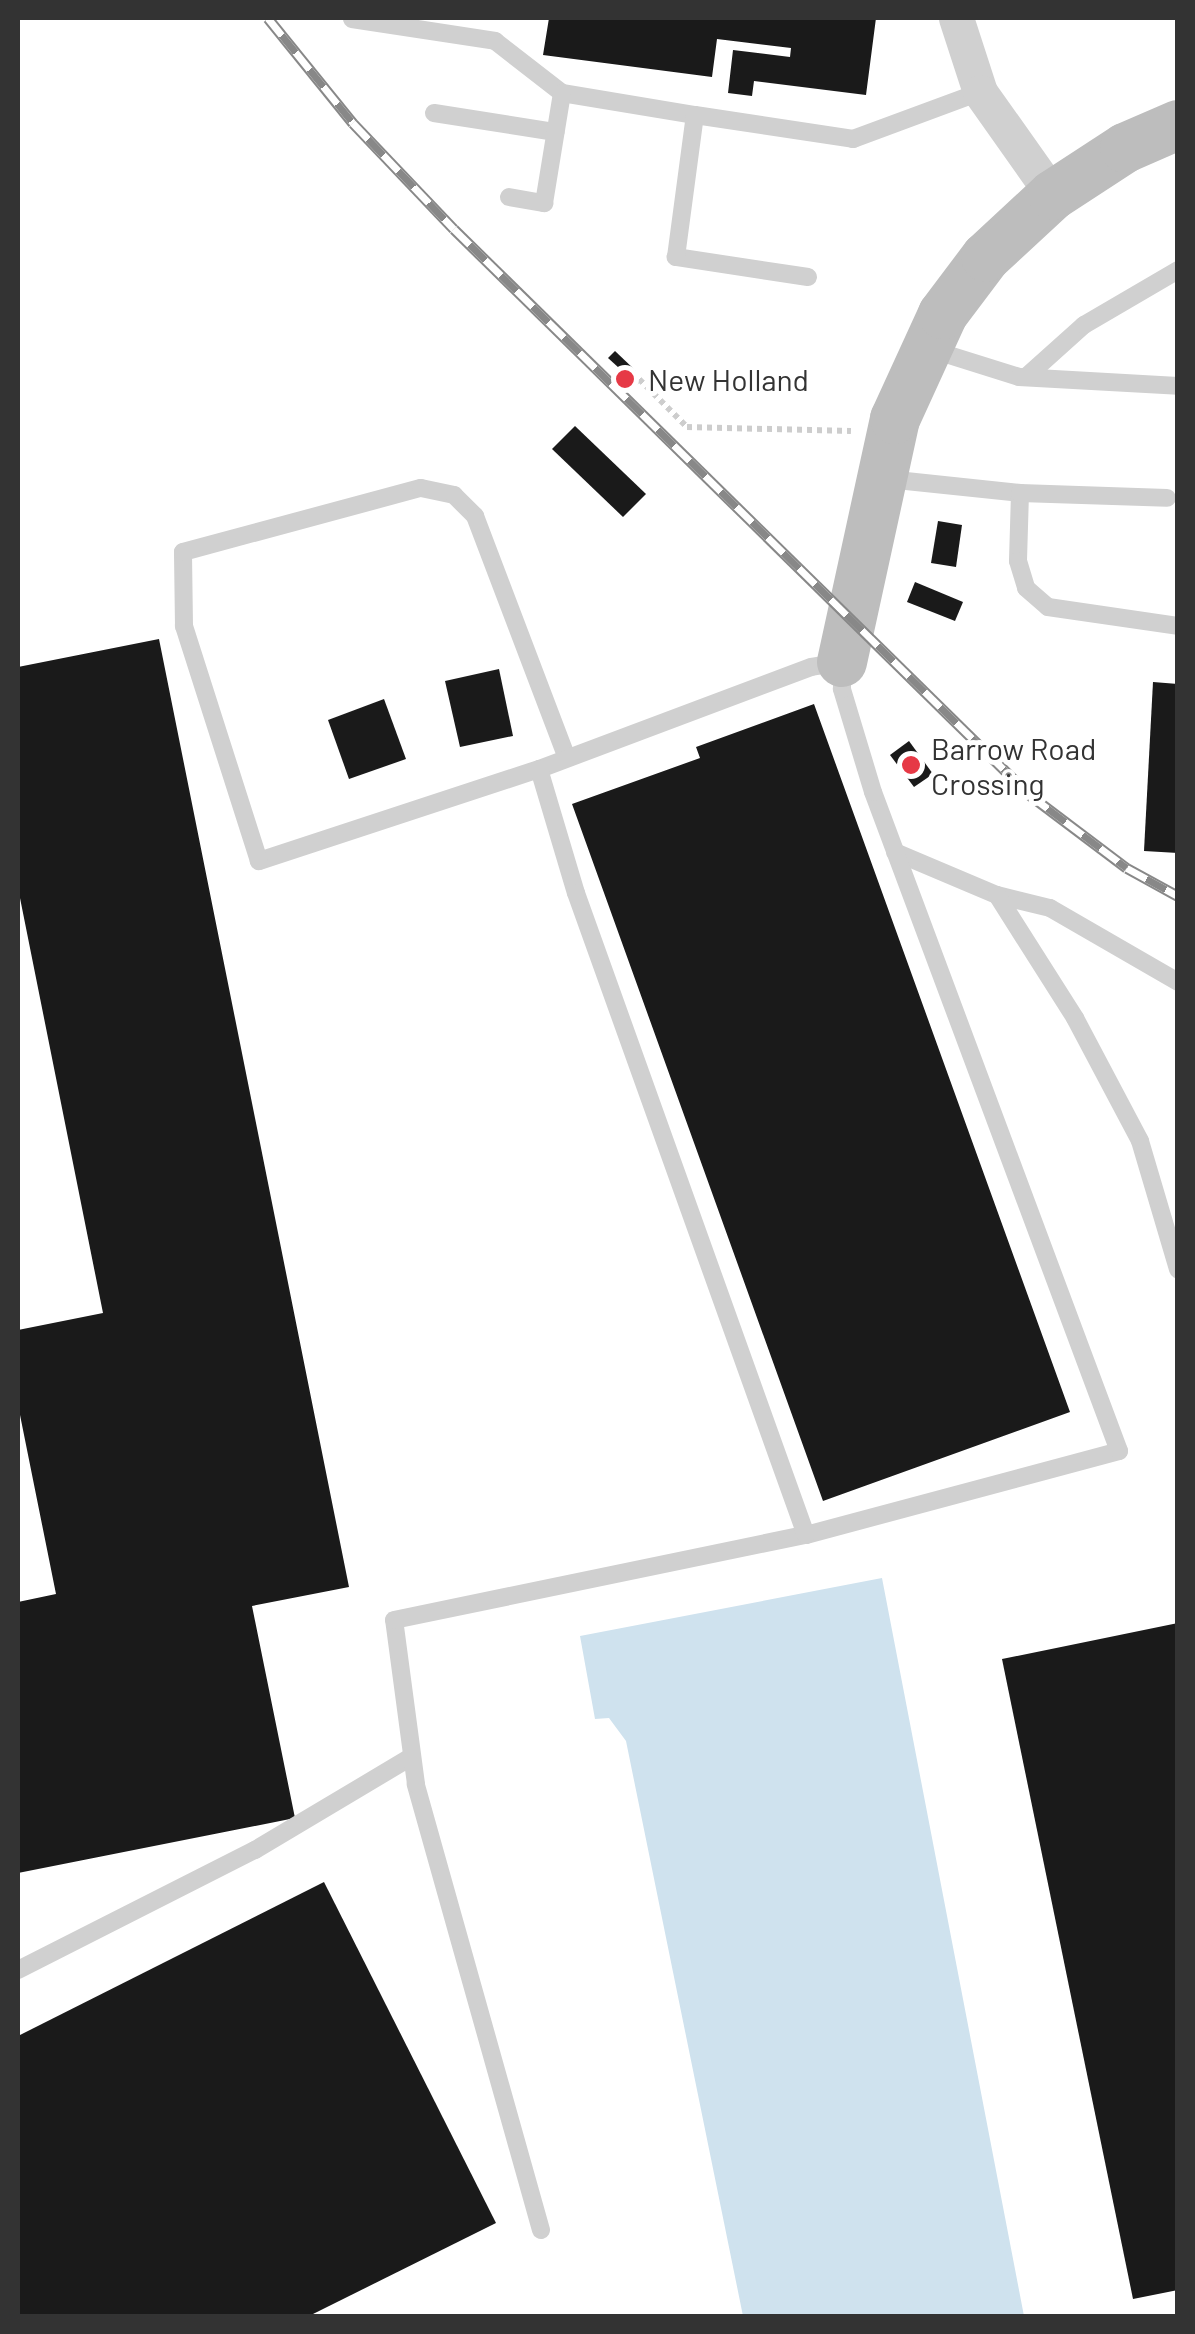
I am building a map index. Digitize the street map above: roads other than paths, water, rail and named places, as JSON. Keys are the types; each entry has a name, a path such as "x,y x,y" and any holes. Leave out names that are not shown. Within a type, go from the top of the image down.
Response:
{"main road":[{"path":"842,662 887,455 925,347 986,257 1053,195 1125,148 1178,125"}],"street":[{"path":"956,18 980,92 1053,195"}],"lane":[{"path":"352,19 495,41 562,93 853,139 980,92"},
{"path":"509,197 544,203 562,93"},
{"path":"434,113 556,132"},
{"path":"695,115 676,257 808,277"},
{"path":"1026,377 1097,316 1178,270"},
{"path":"925,347 1026,377 1178,386"},
{"path":"887,455 1020,494 1167,498"},
{"path":"540,2230 411,1756 394,1620 806,1535 1119,1451 895,852 842,690 842,662 811,667 538,768 260,862 184,626 183,552 213,540 421,488 454,495 476,516 566,756"},
{"path":"1020,494 1018,561 1026,588 1048,607 1178,626"},
{"path":"538,768 576,893 806,1535"},
{"path":"895,852 997,894 1050,908 1100,931 1178,982"},
{"path":"997,894 1075,1018 1140,1140 1178,1269"},
{"path":"18,1970 255,1850 411,1756"}],"water":[{"path":"882,1578 1024,2316 743,2316 626,1741 609,1718 595,1719 580,1636"}],"railway":[{"path":"268,18 353,123 454,229 1030,795 1127,868 1178,896"}],"place":[{"name":"New Holland","path":"625,379"},
{"name":"Barrow Road Crossing","path":"911,765"}]}
